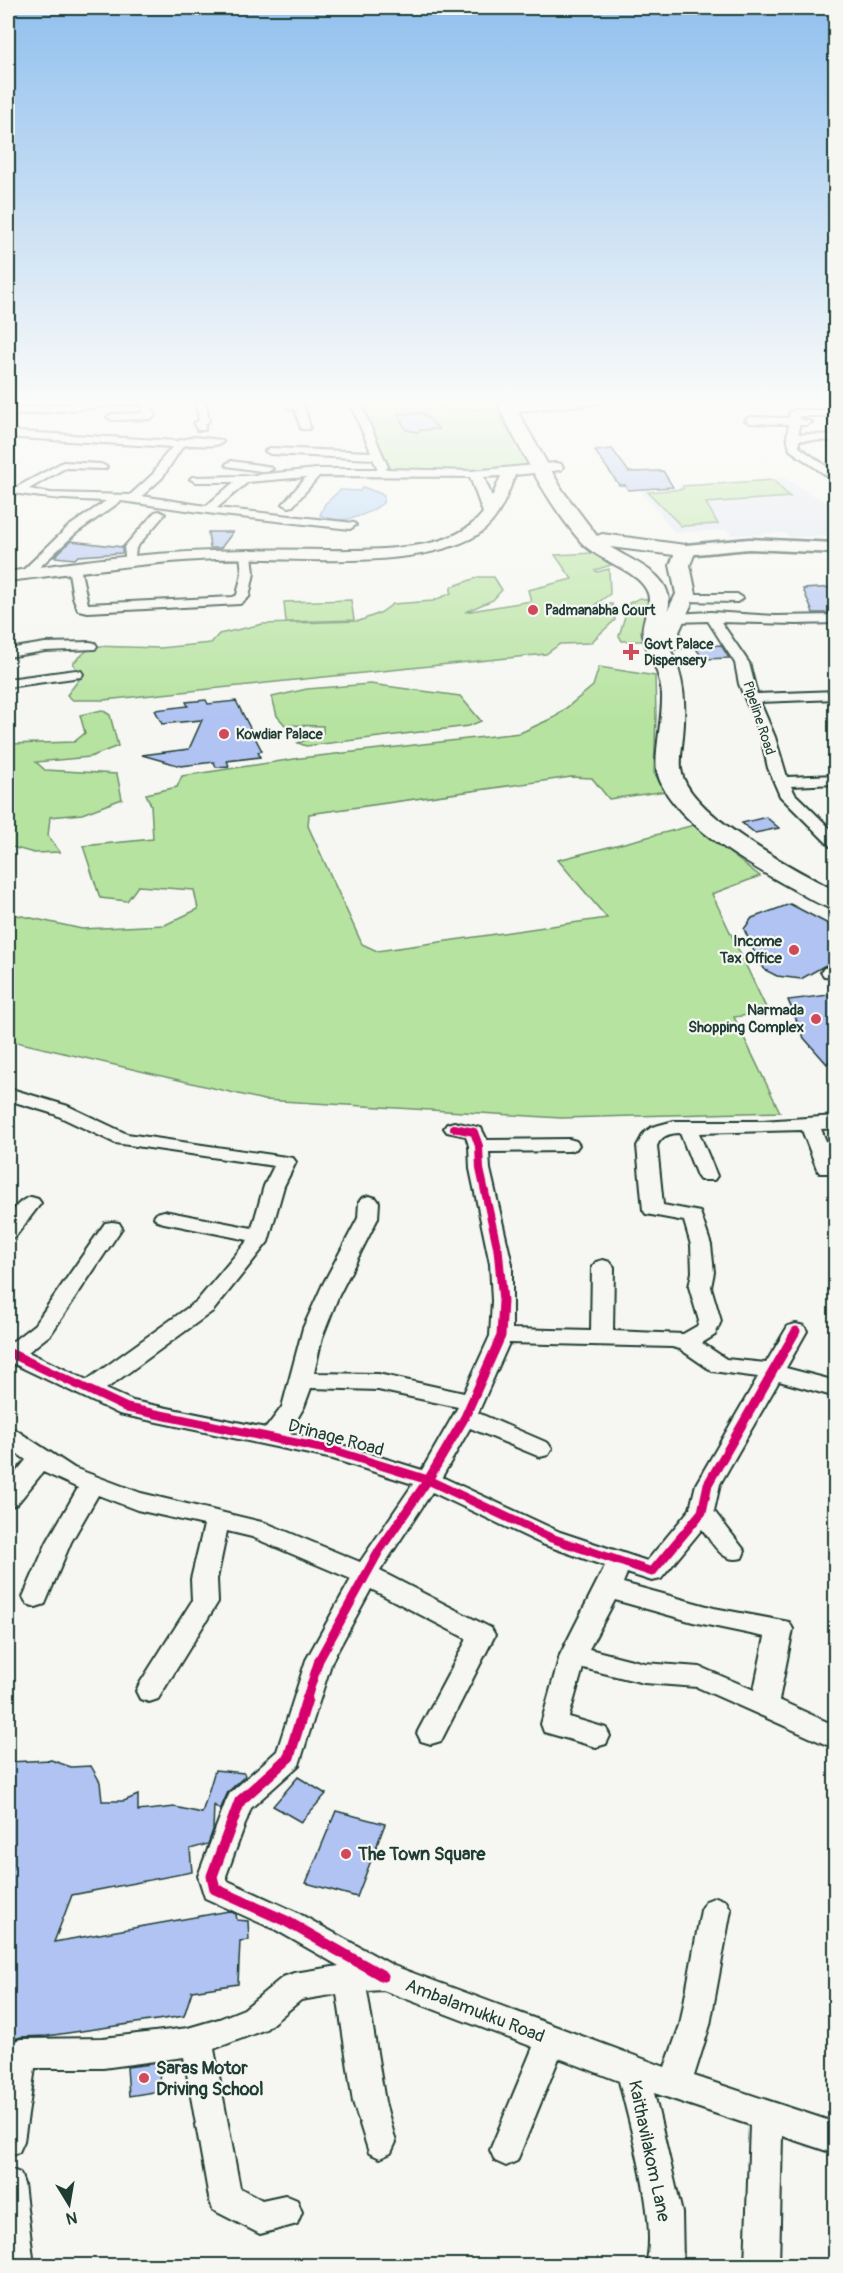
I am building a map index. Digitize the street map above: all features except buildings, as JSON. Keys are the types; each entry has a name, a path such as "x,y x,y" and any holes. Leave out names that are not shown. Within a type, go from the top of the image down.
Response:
{"main road":[{"path":"567,506 590,541 662,577 670,586 680,608"},
{"path":"574,506 602,540 630,561 650,580 658,592 660,602 653,628 669,670 672,693 669,771 672,784 693,809 719,831 770,865 836,902"},
{"path":"602,540 651,548 686,550"},
{"path":"630,561 686,550 749,544 836,548"},
{"path":"686,550 681,559 681,574 686,589 680,608 668,632 687,674 685,764 687,780 700,799 737,831 836,891"},
{"path":"630,561 681,574"}],"street":[{"path":"26,573 72,531 106,506"},
{"path":"189,506 350,525"},
{"path":"209,509 213,506"},
{"path":"489,506 492,514"},
{"path":"8,577 130,561 246,554 368,553 418,549 466,536 492,514 495,506"},
{"path":"130,561 130,547 159,514"},
{"path":"74,567 83,607 236,601 243,597 248,573 246,554"},
{"path":"680,608 737,598"},
{"path":"680,608 711,616 791,622 836,619"},
{"name":"Pipeline Road","path":"711,616 742,663 746,684 768,737 775,768 788,796 836,843"},
{"path":"8,653 45,647 90,646"},
{"path":"8,683 76,674"},
{"path":"753,698 836,694"},
{"path":"783,782 836,779"},
{"path":"8,1094 61,1110 122,1139 286,1162 274,1186 258,1242 205,1306 90,1389"},
{"path":"686,1342 707,1330 710,1321 700,1287 703,1272 699,1234 693,1216 652,1210 647,1146 651,1137 659,1131 674,1126 836,1122"},
{"path":"809,1124 827,1169"},
{"path":"687,1126 707,1176"},
{"path":"383,1976 286,1921 215,1889 212,1876 240,1801 289,1757 319,1660 379,1551 428,1480 468,1410 501,1336 503,1301 501,1264 480,1169 479,1146 474,1132 454,1128"},
{"path":"479,1146 569,1145"},
{"path":"273,1436 282,1429 301,1380 308,1347 322,1308 369,1218 369,1202"},
{"path":"8,1232 31,1203"},
{"path":"164,1217 260,1236"},
{"path":"10,1353 43,1329 112,1228"},
{"path":"602,1339 603,1267"},
{"path":"733,1551 702,1512 708,1485 771,1371 796,1331"},
{"path":"501,1336 686,1342 720,1366 771,1371 836,1389"},
{"name":"Drinage Road","path":"10,1353 127,1408 335,1450 428,1480 551,1538 652,1572 702,1512"},
{"path":"301,1380 378,1382 468,1410 540,1449"},
{"path":"8,1436 66,1474 137,1501 257,1529 366,1575 482,1635 431,1733"},
{"path":"8,1498 40,1459"},
{"path":"36,1597 59,1542 92,1484"},
{"path":"149,1691 205,1602 204,1579 216,1520"},
{"path":"596,1736 554,1724 573,1655 620,1561"},
{"path":"608,1588 667,1606 753,1627 780,1629 764,1706"},
{"path":"573,1655 644,1673 700,1677 836,1738"},
{"path":"675,2085 695,2025 716,1910"},
{"name":"Ambalamukku Road","path":"14,2056 104,2054 197,2040 255,2019 294,1987 350,1978 383,1976 633,2071 836,2139"},
{"path":"350,1978 369,2102 380,2142"},
{"path":"197,2040 225,2198 260,2217 285,2212"},
{"path":"506,2150 550,2040"},
{"path":"8,2141 14,2056"},
{"name":"Kaithavilakom Lane","path":"633,2071 665,2212 666,2263 662,2265"},
{"path":"762,2265 766,2115"},
{"path":"8,2184 17,2265"}],"shaded area":[{"path":"653,506 832,506 835,508 835,535 791,537 784,533 732,535 726,530 675,533"}],"green space":[{"path":"662,506 708,506 718,524 681,526"},
{"path":"593,553 611,565 595,570 597,572 609,569 610,594 596,604 612,604 615,620 590,643 560,644 546,654 104,700 73,700 67,695 81,677 73,663 92,646 160,648 211,643 219,634 263,624 359,621 380,613 393,604 433,601 451,593 451,587 479,577 494,577 502,590 493,600 465,612 531,601 528,590 572,579 555,555"},
{"path":"640,598 650,600 652,605 643,641 622,641 619,636 629,603"},
{"path":"351,600 354,620 286,622 284,602"},
{"path":"599,667 655,676 654,773 667,791 609,799 592,778 571,777 309,814 308,826 362,944 377,951 607,918 558,860 698,824 728,852 760,876 712,894 768,1012 734,1017 780,1112 561,1118 264,1100 8,1040 8,913 82,929 165,925 198,909 194,890 138,886 127,901 100,898 83,846 153,839 151,805 146,794 177,787 182,776 301,758 520,733 555,717 593,686"},
{"path":"370,684 460,696 481,721 469,726 306,746 298,743 323,733 323,726 285,725 277,716 272,697 307,689"},
{"path":"102,710 110,715 118,746 90,757 36,762 45,770 117,774 122,799 82,814 50,817 48,836 60,852 34,853 8,846 8,744 74,742 85,733 80,715"}],"water":[{"path":"324,506 378,506 353,518 336,520 320,515"}],"cycle path":[{"path":"383,1976 286,1921 215,1889 212,1876 240,1801 289,1757 319,1660 379,1551 428,1480 465,1417 501,1336 503,1301 501,1264 480,1169 479,1146 474,1132 454,1128"},
{"path":"8,1352 127,1408 335,1451 428,1480 551,1538 652,1572 702,1512 708,1484 796,1331"}],"place":[{"name":"Padmanabha Court","path":"533,610"},
{"name":"Govt Palace Dispensery","path":"631,652"},
{"name":"Kowdiar Palace","path":"224,734"},
{"name":"Income Tax Office","path":"794,950"},
{"name":"Narmada Shopping Complex","path":"816,1019"},
{"name":"The Town Square","path":"346,1854"},
{"name":"Saras Motor Driving School","path":"144,2078"}]}
